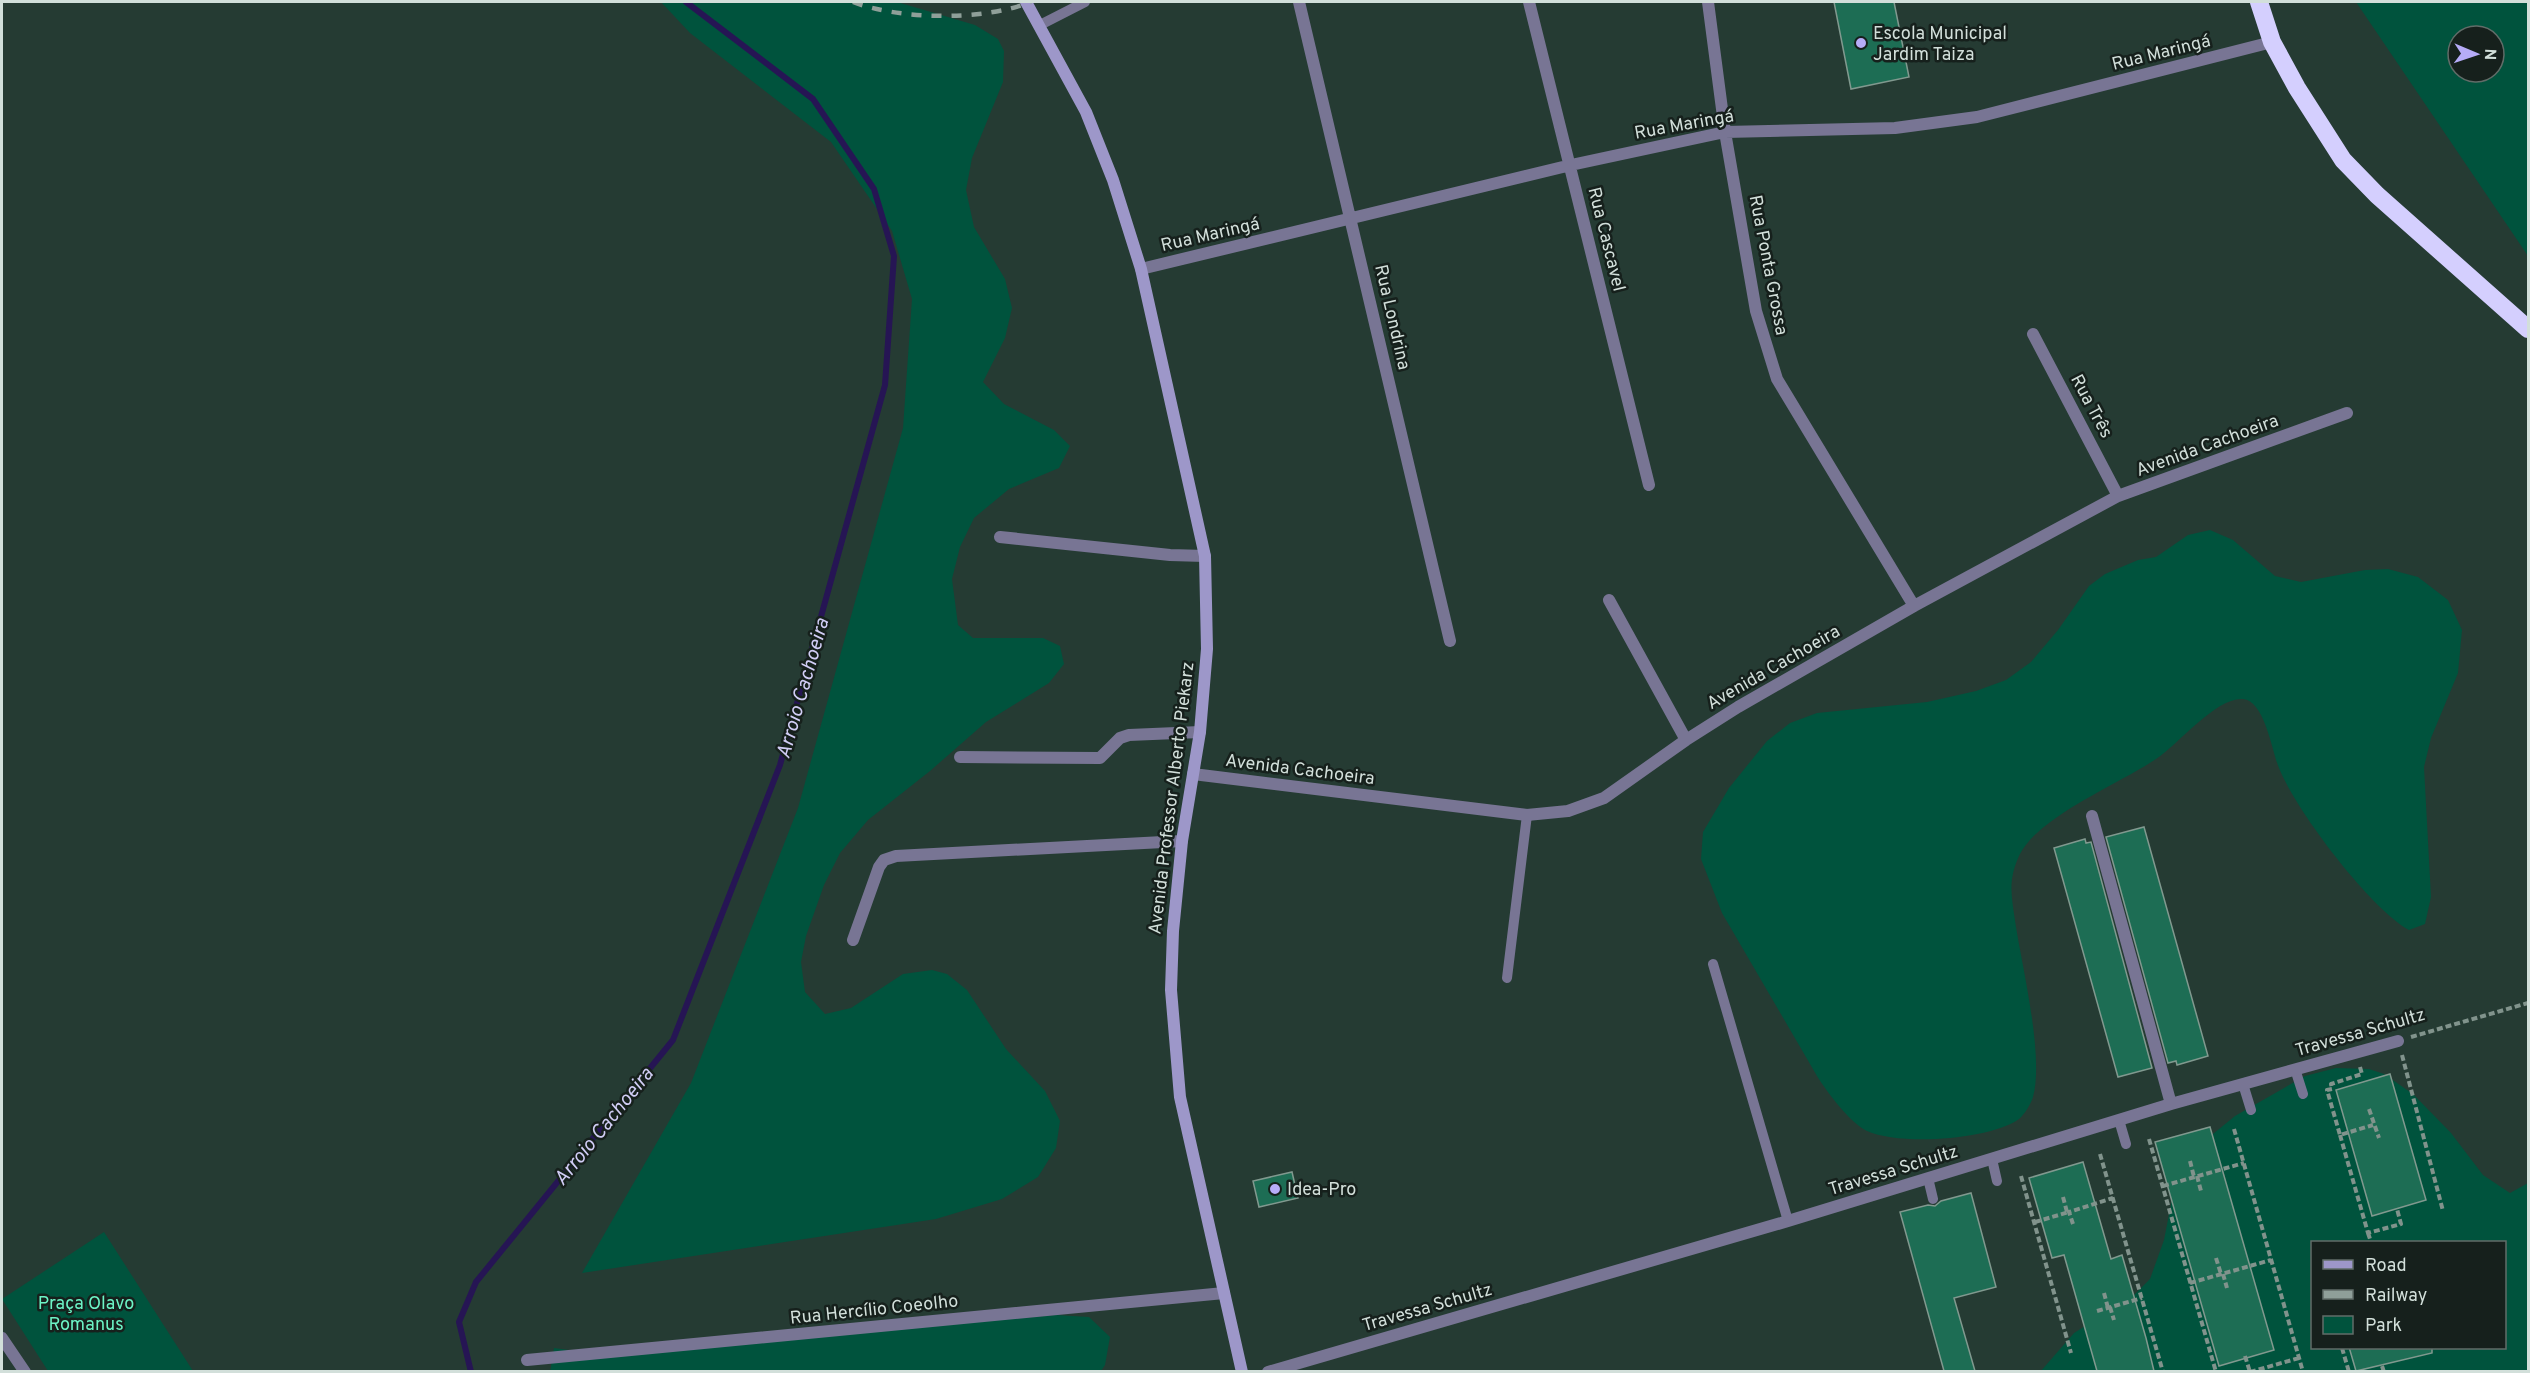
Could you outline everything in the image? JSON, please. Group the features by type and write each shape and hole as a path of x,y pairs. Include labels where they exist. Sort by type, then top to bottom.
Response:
{"highway":[{"path":"2259,2 2272,42 2297,88 2343,160 2377,195 2529,329"}],"main road":[{"name":"Avenida Professor Alberto Piekarz","path":"1026,2 1086,112 1113,180 1141,269 1206,556 1207,649 1200,732 1182,841 1173,931 1171,990 1180,1097 1242,1371"}],"street":[{"name":"Rua Londrina","path":"1299,2 1450,641"},
{"name":"Rua Cascavel","path":"1529,2 1649,485"},
{"name":"Rua Ponta Grossa","path":"1707,2 1725,132 1756,311 1777,379 1914,606"},
{"name":"Rua Maringá","path":"1141,269 1570,165 1725,132 1895,128 1977,117 2272,42"},
{"name":"Rua Três","path":"2033,334 2118,496"},
{"name":"Avenida Cachoeira","path":"1193,774 1527,814 1568,812 1604,798 1686,740 1738,707 1914,606 2118,496 2347,413"},
{"path":"1000,537 1170,555 1206,556"},
{"path":"1609,600 1686,740"},
{"path":"960,757 1100,758 1120,738 1129,735 1200,732"},
{"path":"2092,816 2171,1104"},
{"path":"853,940 879,867 884,860 896,856 1182,841"},
{"name":"Travessa Schultz","path":"1268,1371 1788,1221 2171,1104 2398,1041"},
{"name":"Rua Hercílio Coeolho","path":"526,1360 1224,1293"},
{"path":"2,1338 25,1371"}],"lane":[{"path":"1040,26 1085,2"},
{"path":"1507,978 1527,814"},
{"path":"1713,964 1788,1221"},
{"path":"2295,1069 2302,1094"},
{"path":"2243,1084 2251,1110"},
{"path":"2119,1120 2126,1144"},
{"path":"1992,1159 1997,1181"},
{"path":"1928,1178 1933,1199"}],"path":[{"name":"Travessa Schultz","path":"2398,1041 2529,1003"},
{"path":"2398,1041 2443,1211"},
{"path":"2355,1052 2362,1074 2331,1084 2332,1089 2327,1090 2371,1241"},
{"path":"2369,1109 2379,1138"},
{"path":"2340,1135 2373,1125"},
{"path":"2234,1129 2303,1371"},
{"path":"2149,1139 2216,1371"},
{"path":"2100,1154 2163,1371"},
{"path":"2190,1161 2201,1191"},
{"path":"2163,1186 2244,1163"},
{"path":"2021,1176 2072,1353"},
{"path":"2063,1197 2073,1224"},
{"path":"2035,1222 2113,1198"},
{"path":"2368,1233 2401,1224 2397,1209"},
{"path":"2216,1258 2227,1288"},
{"path":"2190,1283 2271,1260"},
{"path":"2103,1293 2114,1320"},
{"path":"2097,1311 2142,1298"},
{"path":"2343,1349 2349,1371"},
{"path":"2245,1356 2251,1371 2299,1358"}],"green space":[{"path":"661,2 897,2 975,25 998,39 1004,51 1003,82 972,158 966,190 974,227 1005,279 1012,308 1005,338 983,382 1004,404 1054,430 1070,446 1059,468 1009,489 974,518 960,547 952,579 958,625 973,638 1043,638 1060,646 1064,664 1049,683 986,722 930,771 868,820 840,853 824,885 806,936 801,962 805,992 825,1014 851,1008 903,974 932,970 947,974 967,990 1006,1049 1045,1091 1060,1121 1056,1148 1038,1177 1002,1199 936,1219 582,1273 691,1083 798,808 903,428 912,299 892,231 831,142 690,33"},
{"path":"2356,2 2528,2 2528,257 2526,253"},
{"path":"2210,530 2233,540 2275,576 2301,582 2365,570 2388,569 2418,577 2448,600 2462,630 2458,673 2431,738 2424,767 2431,897 2425,924 2409,930 2393,918 2355,880 2317,832 2288,786 2279,768 2267,728 2257,708 2251,702 2243,699 2232,700 2210,713 2156,759 2049,823 2020,853 2013,872 2012,896 2031,1013 2036,1060 2033,1097 2023,1115 2005,1126 1987,1132 1944,1138 1882,1136 1860,1127 1846,1114 1821,1083 1722,913 1701,859 1703,832 1729,788 1767,741 1790,723 1817,713 1927,702 1976,691 2006,680 2031,662 2058,630 2089,586 2105,574 2138,560 2156,557 2188,535"},
{"path":"2336,1068 2369,1069 2384,1074 2413,1094 2451,1133 2483,1175 2510,1193 2528,1183 2528,1371 2040,1372 2074,1333 2131,1298 2150,1279 2164,1240 2174,1189 2202,1143 2235,1116 2305,1076"},
{"name":"Praça Olavo Romanus","path":"104,1232 193,1371 48,1371 2,1299"},
{"path":"1056,1315 1089,1317 1110,1337 1105,1365 1101,1371 550,1372 554,1348 591,1353 653,1350"}],"building":[{"path":"1834,2 1894,2 1909,77 1851,89"},
{"path":"2144,827 2208,1056 2177,1065 2176,1061 2168,1063 2106,837"},
{"path":"2085,839 2086,843 2091,842 2152,1068 2118,1077 2054,848"},
{"path":"2390,1074 2426,1200 2372,1216 2336,1090"},
{"path":"2210,1127 2274,1350 2219,1366 2155,1142"},
{"path":"2083,1162 2111,1259 2122,1255 2154,1371 2097,1371 2064,1255 2052,1258 2029,1178"},
{"name":"Idea-Pro","path":"1292,1172 1298,1198 1259,1207 1253,1181"},
{"path":"1971,1193 1996,1287 1954,1298 1975,1371 1944,1371 1900,1212 1928,1205 1935,1206 1941,1201"},
{"path":"2350,1349 2432,1349 2432,1353 2356,1371"}],"waterway":[{"name":"Arroio Cachoeira","path":"471,1372 459,1322 476,1282 673,1040 780,765 885,385 894,256 874,189 813,99 686,2"}],"railway":[{"path":"853,2 894,12 942,16 990,13 1031,2"}],"place":[{"name":"Escola Municipal Jardim Taiza","path":"1861,43"},
{"name":"Idea-Pro","path":"1275,1189"}]}
